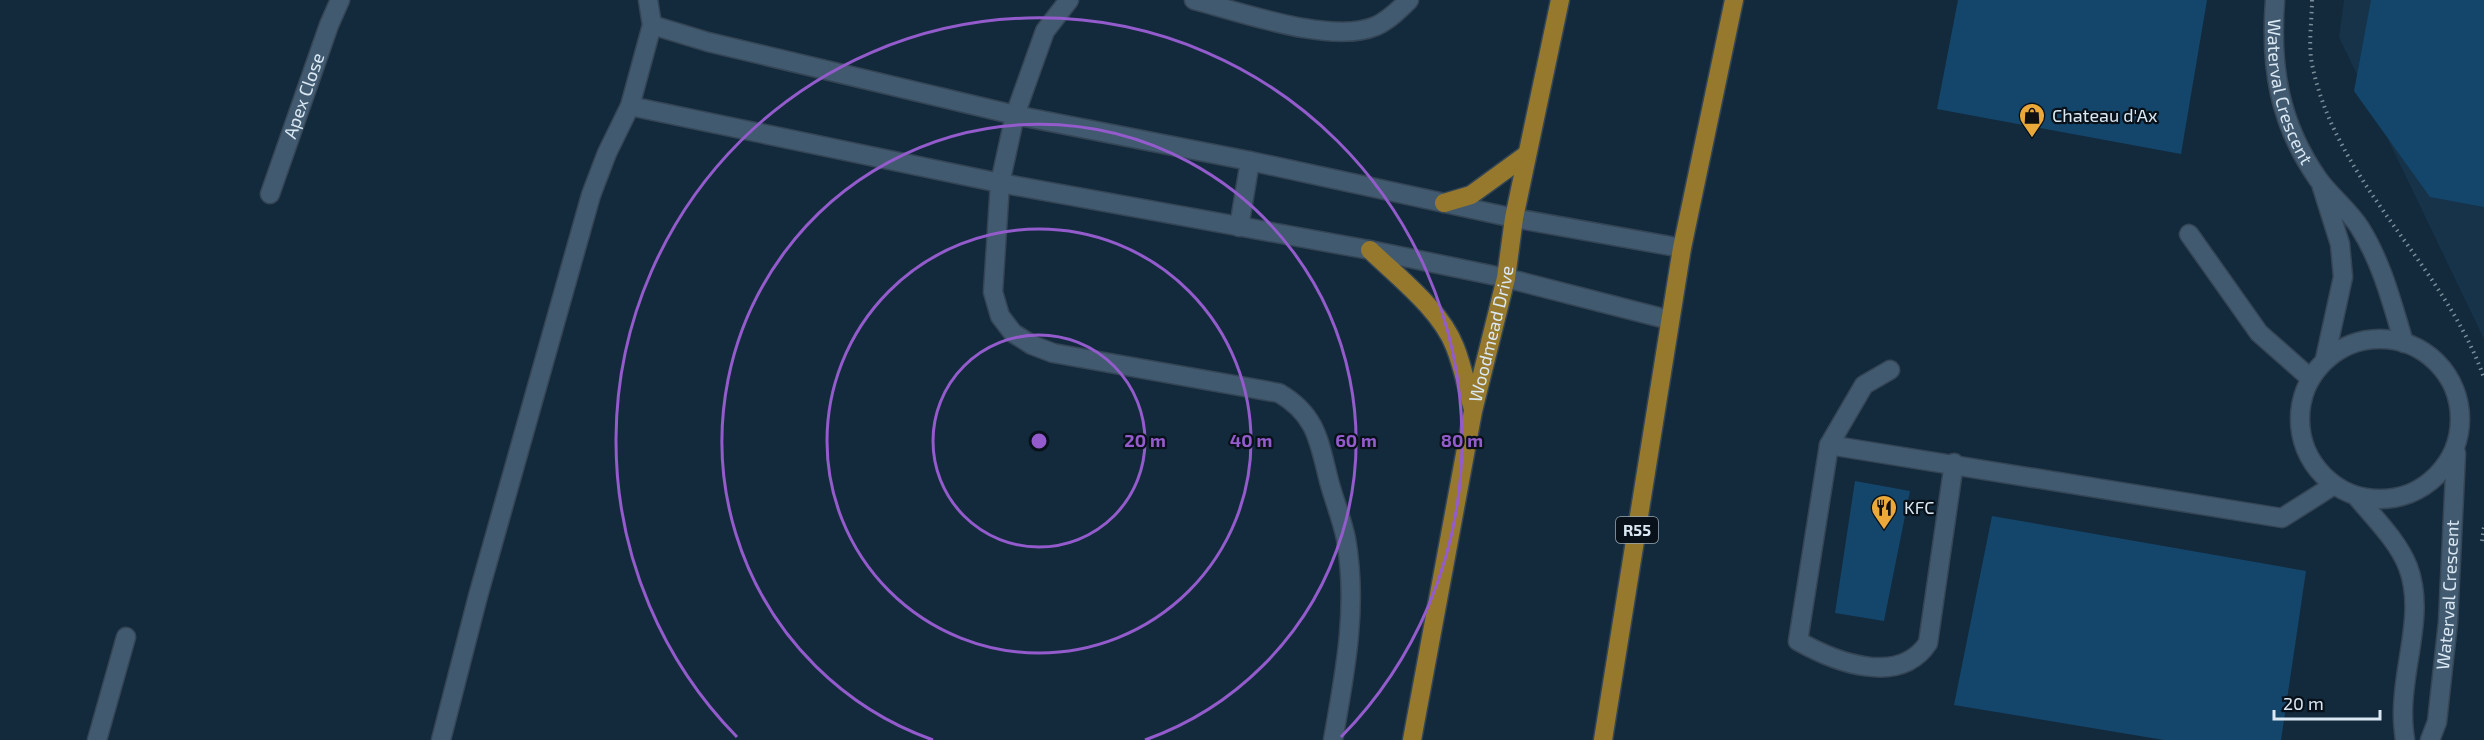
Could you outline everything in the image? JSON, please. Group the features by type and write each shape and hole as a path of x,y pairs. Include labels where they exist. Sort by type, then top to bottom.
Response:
{"main road":[{"name":"Woodmead Drive","path":"1412,740 1473,411 1506,278 1526,155 1560,0"},
{"name":"R55","path":"1603,740 1682,248 1734,0"},
{"path":"1444,203 1471,195 1526,155"},
{"path":"1370,250 1419,297 1442,323 1455,346 1473,411"}],"street":[{"name":"Apex Close","path":"270,194 329,25 340,0"},
{"path":"441,740 478,596 591,195 607,153 630,106 652,25 648,0"},
{"path":"1069,0 1045,32 1015,115 1000,183 993,292 1000,316 1012,333 1032,345 1053,353 1279,393 1304,410 1315,431 1346,538 1351,594 1349,647 1333,740"},
{"path":"1194,0 1303,28 1353,32 1377,25 1398,11 1409,0"},
{"name":"Waterval Crescent","path":"2275,0 2272,34 2275,74 2283,108 2299,147 2319,180"},
{"path":"652,25 708,42 1015,115 1250,161 1514,218 1682,248"},
{"path":"630,106 1000,183 1370,250 1506,278 1670,320"},
{"path":"1239,227 1250,161"},
{"path":"2319,180 2359,225 2374,253 2383,273 2404,343"},
{"path":"2319,180 2340,244 2343,278 2325,360"},
{"path":"2189,234 2259,333 2310,378"},
{"path":"2368,339 2392,339 2415,346 2435,360 2450,379 2459,401 2461,424 2456,448 2444,469 2427,485 2405,496 2381,500 2357,497 2334,485 2316,469 2304,448 2299,425 2301,401 2310,378 2325,360 2345,346 2368,339"},
{"path":"1890,370 1864,385 1829,445 1798,641 1824,656 1851,665 1899,666 1921,653 1928,642 1954,463"},
{"path":"1829,445 1954,463 2282,518 2334,485"},
{"name":"Waterval Crescent","path":"2430,740 2436,722 2448,622 2456,448"},
{"name":"Waterval Crescent","path":"2357,497 2398,547 2408,567 2414,589 2403,716 2405,740"},
{"path":"97,740 126,637"}],"path":[{"path":"2312,0 2312,62 2331,125 2367,184 2440,291 2474,351 2484,378"}],"shaded area":[{"path":"2344,0 2484,0 2484,339 2339,37"}],"building":[{"path":"1958,0 2207,0 2181,154 1937,109"},
{"path":"2371,0 2484,0 2484,207 2430,197 2354,91"},
{"path":"1855,481 1910,491 1884,621 1835,613"},
{"path":"1992,516 2306,571 2281,740 2164,740 1954,705"}],"place":[{"name":"Chateau d'Ax","path":"2032,139"},
{"name":"KFC","path":"1884,531"}]}
